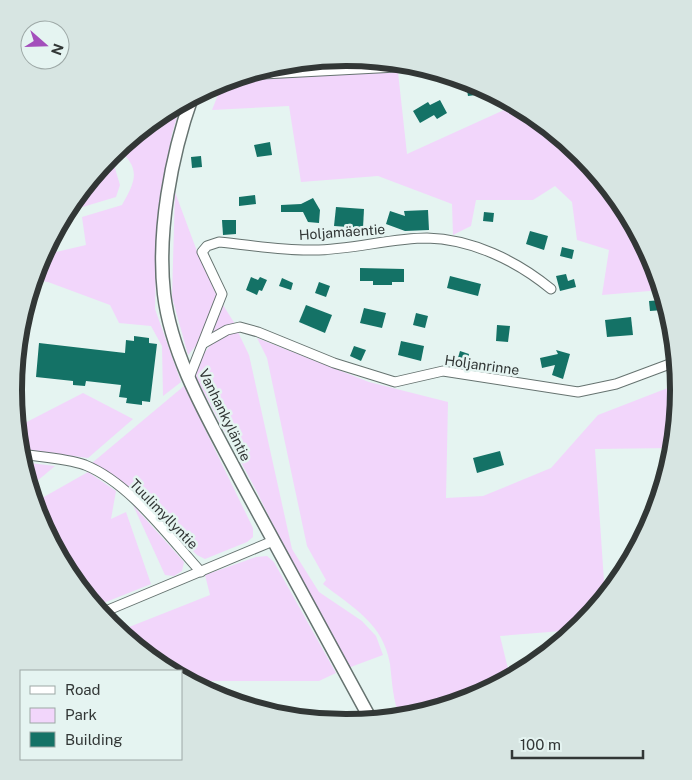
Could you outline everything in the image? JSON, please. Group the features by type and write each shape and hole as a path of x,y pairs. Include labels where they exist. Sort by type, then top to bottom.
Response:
{"street":[{"path":"283,73 378,68"},
{"name":"Vanhankyläntie","path":"189,107 174,168 163,250 164,294 172,329 189,378 273,541 367,713"},
{"name":"Holjamäentie","path":"189,378 222,294 202,252 207,246 219,242 315,250 426,238 459,242 480,248 519,266 551,289"},
{"name":"Holjanrinne","path":"204,343 227,330 240,327 258,332 334,363 395,382 443,372 578,392 616,384 669,365"},
{"name":"Tuulimyllyntie","path":"30,456 83,464 98,472 128,493 201,572"},
{"path":"108,609 273,541"}],"green space":[{"path":"346,66 398,71 407,154 506,109 543,133 575,161 603,193 636,247 653,291 602,295 609,250 577,240 572,202 555,186 533,200 476,200 471,226 453,235 452,204 378,176 301,182 289,106 212,110 219,92 283,73 304,69"},
{"path":"178,114 172,134 157,226 155,309 181,382 163,396 162,346 151,326 119,323 110,305 42,281 53,253 86,245 82,217 122,205 134,176 131,163 124,155 149,133"},
{"path":"114,165 120,185 116,197 78,208"},
{"path":"175,192 198,254 217,296 200,341 188,355 172,297"},
{"path":"223,305 235,324 210,336"},
{"path":"238,332 249,355 292,549 319,592 362,621 376,636 383,655 348,668 315,612 257,492 194,374 210,346 221,338"},
{"path":"257,338 369,382 448,402 446,498 483,496 551,468 598,415 670,387 664,448 595,449 604,585 575,619 561,631 500,636 508,670 470,689 430,702 397,709 394,698 390,664 381,638 374,627 356,609 323,584 326,580 307,546 267,358"},
{"path":"184,386 253,528 253,537 247,542 205,559 197,555 131,489 92,463"},
{"path":"83,393 133,419 88,458 28,450 24,423"},
{"path":"31,463 55,466 36,482"},
{"path":"88,472 116,491 111,519 126,512 151,584 103,603 89,587 66,552 47,514 42,498"},
{"path":"133,505 184,562 182,571 174,576 165,575"},
{"path":"267,556 274,562 336,673 319,681 205,681 166,659 127,628 210,595 205,575 256,557"}],"building":[{"path":"467,90 478,95 468,96"},
{"path":"440,100 447,113 437,119 434,115 420,123 413,111 428,102 430,105"},
{"path":"270,142 272,155 257,157 254,145"},
{"path":"201,156 202,167 192,168 191,157"},
{"path":"255,195 256,204 239,206 239,197"},
{"path":"313,198 320,210 319,223 308,222 303,212 281,212 281,205 301,204"},
{"path":"336,207 364,209 363,228 334,226"},
{"path":"428,210 429,230 405,231 386,224 390,211 405,216 404,211"},
{"path":"484,212 494,213 493,222 483,221"},
{"path":"222,220 236,220 236,234 223,235"},
{"path":"530,231 548,236 544,250 526,244"},
{"path":"562,247 574,250 572,259 560,256"},
{"path":"360,268 404,269 404,282 392,282 392,285 373,285 373,281 360,281"},
{"path":"566,274 568,281 574,279 576,287 560,291 556,276"},
{"path":"450,276 481,284 478,296 447,288"},
{"path":"251,277 258,280 260,277 267,280 262,291 259,290 257,295 246,290"},
{"path":"282,278 293,283 291,290 279,286"},
{"path":"319,282 330,286 326,297 315,293"},
{"path":"656,300 659,310 650,311 649,301"},
{"path":"306,305 332,315 325,333 299,322"},
{"path":"364,308 386,313 382,328 360,323"},
{"path":"416,313 428,316 425,328 413,325"},
{"path":"631,317 633,335 607,337 605,320"},
{"path":"497,325 510,326 508,342 496,341"},
{"path":"134,336 149,338 149,343 157,344 150,402 142,401 142,405 126,403 127,398 119,397 121,385 86,381 85,386 73,385 73,381 36,377 39,343 125,353 126,340 134,341"},
{"path":"401,341 424,346 421,361 398,355"},
{"path":"354,346 366,350 361,361 350,356"},
{"path":"556,350 570,354 563,379 552,375 555,365 542,368 540,358 558,354"},
{"path":"460,351 469,354 467,364 457,361"},
{"path":"500,451 504,465 477,473 473,458"}]}
